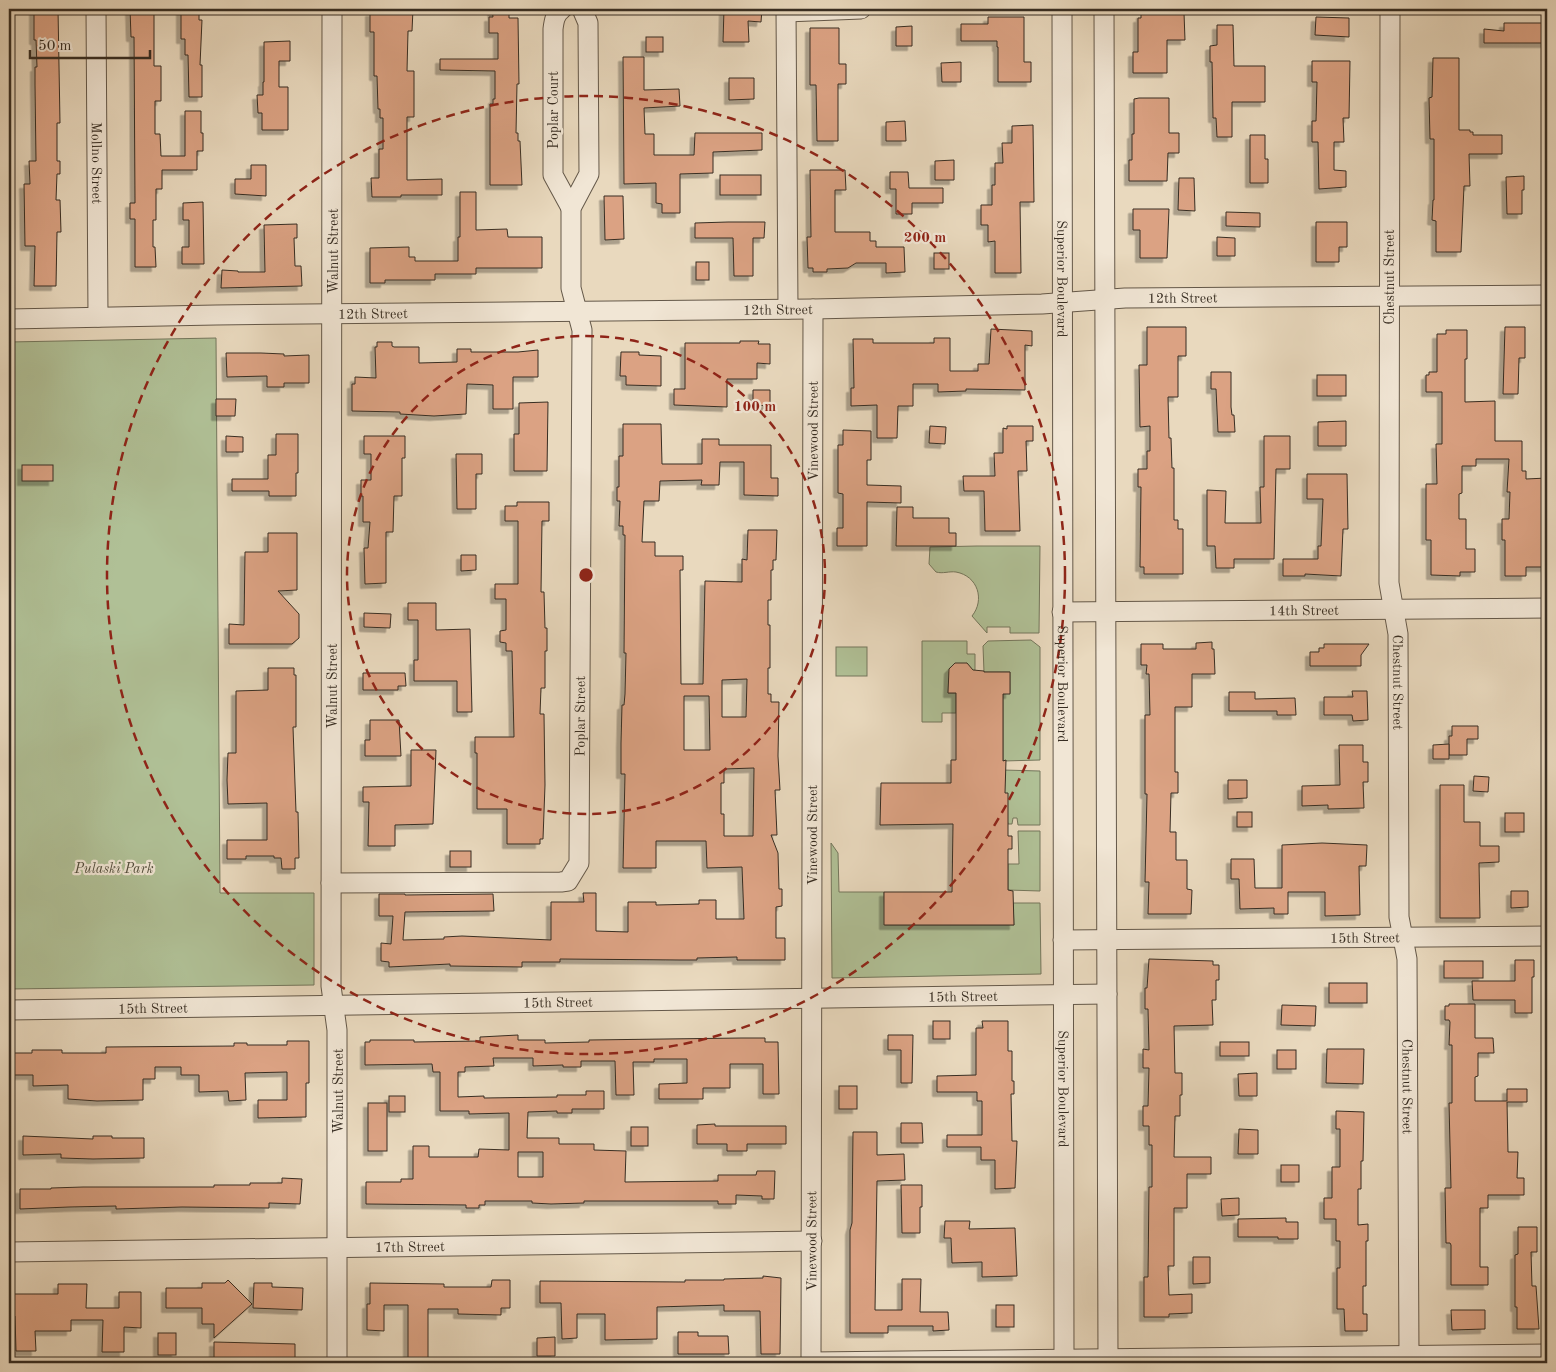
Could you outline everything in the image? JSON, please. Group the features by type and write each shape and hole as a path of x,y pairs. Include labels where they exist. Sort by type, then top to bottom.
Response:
{"street":[{"name":"Mollno Street","path":"96,9 98,317"},
{"name":"Walnut Street","path":"332,9 331,986 337,1030 337,1363"},
{"name":"Poplar Court","path":"562,9 554,20 553,29 552,175 571,208"},
{"name":"Poplar Court","path":"576,311 571,288 571,208 589,174 588,23 582,9"},
{"path":"788,309 786,10 861,9"},
{"name":"Superior Boulevard","path":"1062,9 1064,1358"},
{"path":"1104,9 1108,1358"},
{"name":"Chestnut Street","path":"1390,9 1389,583 1398,634 1400,918 1407,969 1409,1355"},
{"name":"12th Street","path":"9,319 333,313 812,309 1062,304 1125,298 1547,295"},
{"name":"Vinewood Street","path":"811,1362 812,309"},
{"name":"Poplar Street","path":"331,883 561,882 568,881 579,863 582,330 576,311"},
{"name":"14th Street","path":"1062,612 1547,608"},
{"name":"15th Street","path":"1063,940 1547,936"},
{"name":"15th Street","path":"9,1010 1106,994"},
{"name":"17th Street","path":"9,1252 812,1241"},
{"path":"811,1362 1022,1361 1064,1358 1241,1360 1409,1355 1460,1359 1547,1354"}],"green space":[{"name":"Pulaski Park","path":"216,338 220,893 314,893 314,985 9,989 9,342"},
{"path":"1040,546 1039,633 1010,633 1010,627 987,627 987,633 972,616 976,610 978,596 974,583 970,578 956,572 936,572 929,564 930,547"},
{"path":"1031,640 1040,647 1040,760 1003,761 1003,694 1010,693 1010,672 984,672 983,646 988,641"},
{"path":"922,641 967,641 967,654 975,654 975,670 970,672 970,667 967,663 949,672 948,693 956,693 956,713 942,713 942,722 922,722"},
{"path":"836,647 867,647 867,676 836,676"},
{"path":"1002,770 1040,771 1040,825 1018,825 1017,818 1013,818 1012,824 1008,824 1002,794"},
{"path":"1018,831 1040,831 1040,891 1008,890 1008,864 1019,864"},
{"path":"831,843 838,853 839,892 884,892 885,925 1014,925 1013,903 1040,903 1041,974 832,978"}],"building":[{"path":"34,9 58,9 60,123 57,123 57,161 60,161 60,174 57,174 56,200 60,200 61,232 57,232 56,286 34,286 35,246 25,246 24,184 30,184 29,161 36,161 35,67 37,67 36,40 34,40"},
{"path":"130,9 154,9 154,66 161,66 161,101 155,101 155,134 160,134 161,156 185,156 185,111 201,111 203,151 197,151 197,170 162,170 162,189 156,189 156,220 153,220 153,247 155,247 156,267 135,267 135,219 130,219 130,203 135,203 134,37 131,37"},
{"path":"181,9 199,9 199,20 202,20 200,65 202,65 202,97 189,97 188,55 185,55 185,39 181,39"},
{"path":"375,9 413,9 412,31 408,31 407,71 414,71 414,117 407,117 407,180 442,179 442,195 372,197 371,178 379,178 379,149 383,149 383,118 380,118 380,109 378,109 377,76 374,76 374,32 370,32 370,12 375,12"},
{"path":"492,9 509,9 509,18 518,18 519,84 517,84 516,133 518,133 518,141 520,141 522,185 490,185 490,104 493,104 493,99 495,99 495,71 440,70 440,59 498,59 498,33 489,33 489,17 493,17"},
{"path":"724,9 762,9 761,22 748,21 749,42 723,42"},
{"path":"1184,13 1185,40 1167,40 1167,73 1133,73 1133,52 1138,52 1138,18 1141,18 1141,14"},
{"path":"988,17 1024,17 1024,62 1031,62 1031,82 998,82 997,41 961,41 961,24 988,24"},
{"path":"1316,17 1349,18 1349,37 1315,35"},
{"path":"1504,23 1547,23 1547,43 1484,43 1484,29 1504,31"},
{"path":"1217,25 1233,25 1234,66 1265,66 1265,102 1232,102 1232,137 1217,137 1216,118 1213,118 1210,46 1217,45"},
{"path":"912,26 912,46 896,46 896,27"},
{"path":"810,28 839,28 839,64 846,64 846,84 838,84 838,141 817,141 816,85 810,85"},
{"path":"646,37 663,37 663,52 646,52"},
{"path":"290,41 290,61 279,61 279,87 288,87 288,130 262,130 262,113 258,113 257,95 263,95 264,42"},
{"path":"623,57 644,57 644,90 679,89 680,106 644,108 645,134 654,134 654,155 694,155 695,133 762,133 762,150 713,152 713,173 680,174 680,213 662,213 662,204 656,203 656,183 624,184"},
{"path":"1433,58 1459,58 1459,130 1470,130 1470,132 1473,132 1473,135 1502,135 1502,154 1469,154 1470,186 1464,186 1461,252 1436,252 1436,221 1432,220 1434,200 1434,139 1430,139 1429,98 1432,97"},
{"path":"1312,61 1350,61 1349,118 1343,118 1344,142 1334,142 1334,170 1346,171 1346,187 1319,189 1318,142 1312,142 1312,121 1316,121 1317,82 1312,82"},
{"path":"961,62 961,82 942,82 941,63"},
{"path":"729,78 754,78 754,99 729,100"},
{"path":"1169,98 1169,133 1179,133 1179,153 1168,153 1167,181 1129,181 1129,160 1132,160 1132,134 1134,134 1134,99"},
{"path":"905,121 906,141 886,141 886,122"},
{"path":"1033,125 1034,202 1020,202 1021,273 995,273 995,241 988,242 988,225 981,225 981,205 992,205 992,185 995,185 995,163 1003,163 1002,143 1012,143 1012,126"},
{"path":"1250,135 1265,135 1268,183 1250,183"},
{"path":"954,160 954,180 935,180 935,161"},
{"path":"251,165 266,165 266,196 235,194 235,179 251,179"},
{"path":"810,170 845,170 846,190 835,190 835,232 870,232 870,241 876,241 876,247 904,247 905,272 886,273 886,263 856,263 848,268 827,269 827,272 813,272 813,268 808,268 807,237 811,237"},
{"path":"890,172 908,172 909,188 943,188 943,203 912,203 912,214 896,214 896,189 890,189"},
{"path":"720,175 761,175 761,195 720,195"},
{"path":"1524,176 1522,214 1507,214 1506,177"},
{"path":"1179,178 1194,178 1195,211 1178,210"},
{"path":"460,192 476,192 476,230 507,229 508,237 542,237 542,268 476,268 476,274 435,274 435,280 385,280 385,283 370,283 370,248 409,247 409,257 415,257 415,261 458,261"},
{"path":"604,196 623,196 624,239 605,240"},
{"path":"203,202 204,264 182,264 182,247 189,247 189,220 183,220 183,203"},
{"path":"1133,209 1169,209 1167,258 1140,258 1140,230 1133,230"},
{"path":"1226,212 1260,213 1260,227 1226,226"},
{"path":"765,222 764,238 753,238 753,276 734,276 733,238 695,238 695,223"},
{"path":"1316,222 1347,222 1347,247 1339,247 1339,262 1316,262"},
{"path":"297,224 297,238 294,238 295,266 301,266 302,286 221,288 222,270 265,272 264,225"},
{"path":"1217,237 1235,238 1235,256 1217,256"},
{"path":"934,253 949,253 949,269 934,269"},
{"path":"696,262 709,262 709,280 696,280"},
{"path":"1147,327 1186,327 1186,356 1178,356 1178,397 1168,397 1169,438 1171,438 1172,468 1174,468 1174,520 1178,520 1178,529 1183,529 1183,574 1144,574 1144,567 1140,567 1141,487 1138,487 1138,469 1147,469 1147,451 1150,451 1150,426 1140,427 1139,365 1147,365"},
{"path":"1505,327 1525,327 1525,358 1519,358 1518,394 1503,394"},
{"path":"991,329 1032,331 1032,346 1025,345 1025,390 966,389 966,391 938,392 938,384 913,384 913,406 898,406 897,438 877,438 877,405 851,406 851,388 854,388 853,339 873,339 873,343 934,343 934,338 950,338 950,371 978,371 978,364 989,364"},
{"path":"1446,330 1467,330 1465,402 1495,401 1495,441 1522,441 1522,471 1526,471 1526,479 1547,478 1547,567 1526,567 1526,576 1505,576 1505,540 1502,540 1502,519 1509,519 1510,492 1507,492 1509,459 1476,459 1476,466 1462,466 1462,493 1459,494 1459,519 1466,519 1466,549 1475,549 1475,572 1460,572 1460,576 1431,575 1431,540 1426,540 1426,484 1437,484 1436,444 1442,444 1442,392 1426,392 1426,375 1429,375 1429,372 1437,372 1437,334 1446,334"},
{"path":"740,341 759,341 758,344 770,344 770,364 757,363 757,379 727,379 727,407 674,405 674,389 685,389 685,343 740,343"},
{"path":"377,342 392,342 394,347 419,347 419,363 457,362 457,349 471,349 471,352 538,350 538,377 513,377 513,409 493,409 493,385 467,384 466,414 434,416 400,414 400,412 352,411 352,384 355,384 355,377 376,378 375,347 377,347"},
{"path":"621,352 639,352 639,355 661,356 661,386 626,385 626,376 620,376"},
{"path":"226,353 284,354 284,356 309,355 309,383 284,383 284,387 267,387 267,376 227,377"},
{"path":"1211,372 1231,372 1231,407 1232,415 1234,415 1235,432 1218,432 1216,389 1211,389"},
{"path":"1317,375 1346,375 1346,396 1317,396"},
{"path":"753,390 770,390 770,405 753,406"},
{"path":"216,399 236,399 235,416 216,416"},
{"path":"548,402 547,471 514,471 514,434 519,434 519,403"},
{"path":"1346,421 1346,446 1318,446 1318,422"},
{"path":"623,424 661,424 662,464 702,464 702,439 719,439 719,445 771,445 771,478 778,478 778,496 744,495 744,462 720,462 719,485 701,485 702,480 660,481 659,501 644,501 642,542 655,542 655,556 683,556 683,570 680,570 681,684 703,684 705,581 742,582 742,559 747,560 748,530 777,530 776,560 773,560 773,570 771,570 771,600 768,600 770,668 768,668 768,694 771,694 771,702 779,702 778,756 780,790 775,790 777,835 771,835 778,853 779,889 782,889 782,906 776,907 776,938 785,938 785,960 737,960 737,957 697,958 697,960 560,959 560,962 522,962 522,967 450,966 450,964 389,967 389,962 381,961 381,943 391,944 393,916 379,916 379,894 493,894 494,911 405,912 403,940 444,939 444,937 462,936 551,940 551,902 584,902 583,893 596,893 596,931 628,932 628,902 656,902 656,905 699,904 699,900 716,900 716,919 744,919 742,867 707,868 706,841 656,841 656,868 623,868 625,774 621,774 621,743 626,653 624,653 625,535 623,535 623,526 619,526 620,501 617,501 617,487 619,487 619,456 623,456","holes":["747,679 746,717 722,717 722,680","684,696 709,696 710,750 684,750","754,768 753,836 724,836 724,814 721,814 721,783 724,783 724,769"]},
{"path":"930,426 946,427 945,444 929,443"},
{"path":"1007,426 1033,426 1033,441 1026,441 1027,471 1018,471 1020,531 985,531 984,491 964,491 963,476 995,476 994,453 1003,453 1003,428 1007,429"},
{"path":"843,430 871,431 871,460 867,460 867,485 901,486 901,503 867,502 867,546 837,546 837,528 843,528 843,494 838,493 838,445 843,445"},
{"path":"276,434 298,434 296,496 269,496 269,491 232,491 232,479 268,479 268,455 276,455"},
{"path":"226,436 243,437 243,452 226,452"},
{"path":"364,436 405,436 405,458 402,458 402,496 394,496 393,532 386,532 386,583 365,584 364,548 368,548 370,522 363,522 361,480 371,480 371,454 364,454"},
{"path":"1264,436 1290,436 1290,469 1276,469 1274,559 1234,559 1234,568 1216,568 1215,546 1207,546 1207,490 1226,491 1225,523 1261,523 1260,487 1264,487"},
{"path":"456,454 482,454 482,474 476,474 476,509 457,509"},
{"path":"22,465 53,465 53,481 22,481"},
{"path":"1307,474 1347,474 1348,529 1343,529 1341,576 1305,574 1305,576 1283,576 1283,559 1318,559 1318,546 1321,546 1323,499 1307,499"},
{"path":"517,502 549,502 549,521 542,521 541,592 544,592 547,651 545,651 545,688 541,688 540,714 544,714 545,785 543,839 540,839 540,844 507,844 507,809 477,809 477,753 475,753 475,737 514,737 512,651 506,651 506,643 500,642 500,631 506,630 506,599 495,599 495,584 518,584 518,521 505,521 505,506 517,506"},
{"path":"897,507 913,507 913,518 949,518 949,533 956,533 956,546 896,546"},
{"path":"268,533 297,533 297,590 278,591 299,614 299,638 292,644 229,644 229,624 244,625 245,552 268,552"},
{"path":"461,555 476,555 476,570 461,571"},
{"path":"408,603 436,603 436,630 470,629 472,712 457,712 457,681 414,681 414,660 418,660 418,620 408,620"},
{"path":"364,613 391,614 390,628 364,627"},
{"path":"1212,642 1215,674 1192,674 1192,707 1175,707 1175,772 1178,772 1178,793 1171,793 1170,832 1176,832 1176,860 1187,860 1187,889 1192,890 1191,914 1148,914 1149,882 1145,882 1147,794 1145,794 1145,715 1150,715 1149,674 1146,674 1147,665 1141,665 1141,644 1163,644 1163,649 1196,649 1196,643"},
{"path":"1324,644 1369,644 1361,655 1361,666 1310,666 1310,652 1319,652 1319,648 1324,648"},
{"path":"955,663 967,663 973,670 984,672 1010,672 1010,694 1003,694 1003,761 1006,760 1005,793 1008,793 1008,836 1012,836 1012,849 1008,849 1008,890 1013,891 1014,925 884,925 884,892 952,892 953,824 880,825 881,783 951,783 951,760 956,760 956,693 948,693 949,669"},
{"path":"268,668 294,668 294,675 296,675 296,727 293,727 299,858 295,858 295,869 282,869 281,858 274,858 274,856 246,856 246,859 227,859 227,840 267,840 267,803 228,804 227,780 228,753 236,753 236,691 268,690"},
{"path":"363,673 405,673 406,686 398,686 398,690 363,690"},
{"path":"1352,691 1367,691 1368,720 1353,721 1352,715 1324,715 1324,697 1353,697"},
{"path":"1229,692 1255,692 1255,699 1295,698 1296,715 1277,715 1277,711 1229,711"},
{"path":"370,720 399,720 401,756 365,756 365,740 370,740"},
{"path":"1452,726 1478,726 1478,739 1467,739 1467,755 1449,755 1449,736 1452,736"},
{"path":"1449,744 1449,759 1433,759 1433,745"},
{"path":"1339,745 1363,745 1363,762 1368,762 1368,782 1363,782 1364,808 1328,809 1328,805 1302,806 1302,786 1340,785"},
{"path":"411,750 436,750 433,824 395,825 395,846 368,846 369,802 363,802 363,787 411,786"},
{"path":"1474,776 1489,777 1488,792 1473,791"},
{"path":"1228,780 1247,780 1247,798 1228,799"},
{"path":"1440,785 1464,785 1464,822 1480,822 1480,846 1499,846 1499,862 1479,863 1480,918 1440,918"},
{"path":"1237,812 1252,812 1252,827 1237,827"},
{"path":"1505,813 1524,813 1524,832 1505,832"},
{"path":"1322,843 1367,845 1366,866 1359,866 1360,915 1325,916 1325,892 1288,892 1288,914 1274,914 1274,908 1240,909 1239,879 1231,879 1231,859 1254,859 1255,888 1282,888 1282,845"},
{"path":"450,851 471,851 471,867 450,867"},
{"path":"1511,891 1528,891 1528,907 1511,908"},
{"path":"1149,959 1213,961 1213,965 1219,965 1219,980 1216,980 1216,1000 1212,1000 1213,1025 1174,1026 1175,1073 1182,1073 1182,1095 1180,1095 1180,1116 1175,1116 1174,1157 1211,1157 1211,1174 1187,1174 1187,1208 1174,1208 1174,1266 1168,1266 1169,1295 1192,1294 1192,1313 1169,1314 1169,1317 1144,1317 1144,1277 1148,1277 1149,1187 1152,1187 1152,1145 1149,1145 1149,1126 1143,1126 1143,1106 1148,1106 1149,1068 1143,1068 1143,1049 1149,1050 1148,1009 1145,1009 1145,988 1147,988"},
{"path":"1515,960 1534,960 1532,1013 1515,1013 1515,1000 1473,1000 1472,981 1515,981"},
{"path":"1444,961 1483,961 1483,978 1444,978"},
{"path":"1329,983 1367,983 1367,1003 1329,1003"},
{"path":"1449,1004 1475,1004 1475,1038 1493,1038 1494,1053 1478,1053 1475,1101 1507,1101 1507,1089 1527,1089 1527,1102 1507,1102 1508,1152 1518,1152 1517,1178 1524,1178 1524,1195 1488,1195 1488,1208 1480,1208 1480,1267 1488,1267 1488,1285 1451,1285 1451,1245 1446,1243 1445,1188 1451,1188 1449,1103 1452,1103 1452,1045 1449,1045 1450,1022 1445,1020 1445,1006 1449,1006"},
{"path":"1282,1005 1316,1006 1315,1026 1281,1025"},
{"path":"933,1021 950,1021 950,1039 933,1039"},
{"path":"982,1021 1008,1021 1008,1051 1012,1051 1012,1081 1014,1081 1014,1094 1011,1094 1012,1141 1017,1141 1015,1188 995,1189 995,1160 981,1160 981,1147 947,1147 947,1135 982,1135 982,1101 977,1101 977,1092 937,1092 937,1076 976,1075 976,1028 983,1028"},
{"path":"518,1035 518,1040 545,1040 545,1043 589,1042 589,1040 741,1038 765,1038 765,1042 778,1042 779,1094 763,1094 763,1064 730,1064 730,1088 703,1088 703,1099 659,1099 659,1084 687,1083 687,1059 654,1059 654,1062 633,1062 634,1095 616,1095 615,1061 581,1061 581,1067 563,1067 563,1065 533,1066 533,1058 493,1058 494,1066 465,1067 465,1072 458,1072 458,1097 557,1097 557,1095 586,1095 586,1091 604,1091 604,1109 572,1109 572,1113 557,1113 557,1111 528,1112 527,1138 559,1138 559,1144 594,1144 594,1150 626,1151 625,1182 718,1181 718,1175 756,1175 757,1171 775,1171 774,1199 762,1199 762,1196 736,1195 736,1204 718,1204 718,1201 584,1201 584,1203 551,1204 532,1203 532,1201 485,1201 485,1205 479,1205 479,1208 466,1208 466,1205 366,1204 366,1182 401,1182 401,1179 413,1179 413,1146 429,1146 429,1157 478,1157 479,1149 509,1150 509,1113 469,1114 469,1111 440,1111 440,1072 433,1072 432,1064 365,1065 365,1042 370,1042 370,1040 414,1040 414,1042 480,1041 480,1037","holes":["518,1152 543,1152 543,1177 518,1177"]},
{"path":"888,1035 913,1035 912,1083 901,1083 901,1050 888,1050"},
{"path":"287,1041 309,1041 309,1083 306,1083 306,1117 258,1118 258,1100 287,1100 287,1072 245,1073 246,1100 229,1101 228,1091 199,1092 199,1075 181,1075 181,1067 155,1067 155,1079 143,1079 143,1100 97,1101 68,1099 68,1085 33,1086 33,1075 9,1075 9,1053 32,1053 32,1050 62,1050 62,1053 106,1053 106,1047 234,1046 234,1043 247,1043 247,1045 287,1045"},
{"path":"1220,1042 1249,1042 1249,1056 1220,1056"},
{"path":"1327,1049 1364,1049 1363,1084 1326,1083"},
{"path":"1277,1050 1296,1050 1296,1069 1277,1069"},
{"path":"1257,1073 1257,1096 1239,1096 1238,1074"},
{"path":"839,1086 857,1086 857,1109 839,1109"},
{"path":"389,1096 405,1096 405,1112 389,1112"},
{"path":"368,1103 387,1103 387,1151 368,1151"},
{"path":"1336,1111 1364,1112 1361,1189 1358,1189 1358,1225 1368,1224 1366,1286 1363,1286 1363,1314 1367,1314 1367,1331 1345,1331 1344,1309 1337,1309 1337,1268 1340,1268 1340,1241 1336,1241 1336,1219 1324,1219 1324,1198 1332,1198 1332,1167 1340,1167 1340,1129 1336,1129"},
{"path":"901,1123 922,1123 923,1143 901,1143"},
{"path":"715,1124 715,1126 786,1126 786,1144 747,1144 747,1151 727,1151 727,1144 697,1144 697,1125"},
{"path":"631,1127 648,1127 648,1146 631,1146"},
{"path":"1239,1129 1258,1130 1258,1154 1238,1154"},
{"path":"853,1132 877,1132 877,1155 904,1154 905,1180 877,1181 875,1310 902,1310 902,1279 921,1279 920,1312 948,1312 949,1330 933,1331 933,1326 888,1326 888,1333 850,1333 850,1230 852,1223"},
{"path":"23,1136 93,1139 93,1136 144,1138 144,1158 93,1159 61,1158 61,1154 23,1155"},
{"path":"1281,1165 1299,1165 1299,1182 1281,1182"},
{"path":"282,1178 302,1179 300,1204 269,1203 269,1208 182,1207 116,1209 116,1206 20,1209 20,1189 214,1187 214,1185 282,1183"},
{"path":"901,1185 922,1185 920,1233 902,1233"},
{"path":"1239,1198 1239,1215 1222,1216 1221,1199"},
{"path":"1286,1218 1286,1222 1298,1222 1298,1239 1238,1237 1238,1219"},
{"path":"945,1221 970,1221 969,1229 1015,1228 1017,1276 982,1277 982,1262 952,1263 951,1238 944,1238"},
{"path":"1518,1227 1537,1227 1537,1252 1531,1252 1532,1286 1536,1286 1539,1329 1517,1329 1515,1255 1518,1254"},
{"path":"1193,1257 1210,1257 1210,1283 1193,1284"},
{"path":"763,1276 781,1278 780,1354 761,1354 760,1311 724,1311 724,1305 657,1307 657,1339 605,1340 605,1314 577,1314 577,1338 562,1339 561,1303 540,1303 540,1281 685,1282 685,1280 763,1278"},
{"path":"228,1280 252,1304 214,1338 214,1324 202,1324 202,1308 166,1308 166,1288 202,1288 202,1283 225,1283"},
{"path":"492,1280 510,1280 510,1308 501,1308 501,1315 458,1314 458,1309 428,1309 428,1358 408,1358 408,1305 384,1305 384,1331 367,1330 367,1304 370,1304 370,1283 444,1284 444,1287 491,1287"},
{"path":"254,1283 272,1283 272,1287 303,1288 302,1310 253,1308"},
{"path":"58,1284 87,1284 86,1308 119,1308 119,1292 141,1292 141,1328 124,1327 124,1352 102,1352 103,1320 71,1320 71,1331 35,1331 36,1351 16,1351 15,1316 9,1316 9,1294 58,1294"},
{"path":"996,1305 1014,1305 1014,1327 996,1327"},
{"path":"1451,1310 1485,1310 1485,1329 1452,1330"},
{"path":"678,1332 698,1332 698,1336 728,1336 729,1354 678,1354"},
{"path":"158,1333 176,1333 176,1355 158,1355"},
{"path":"555,1337 555,1356 537,1356 537,1338"},
{"path":"214,1342 295,1344 295,1360 242,1359 242,1362 214,1362"}]}
